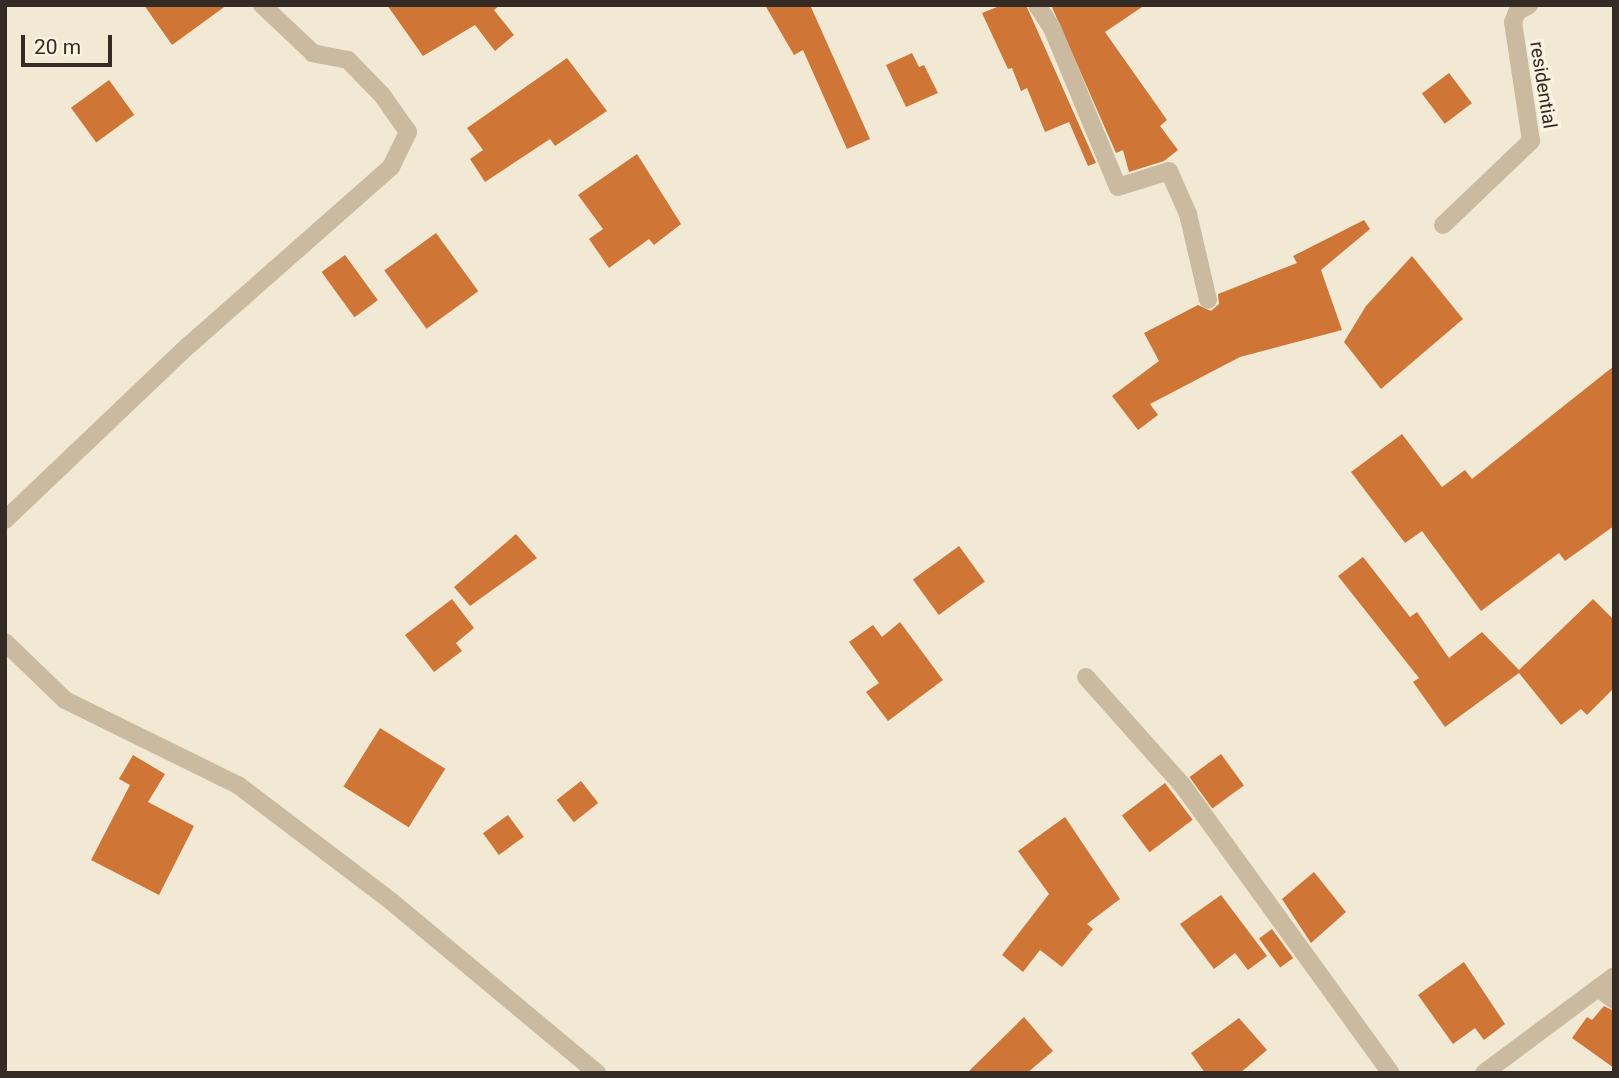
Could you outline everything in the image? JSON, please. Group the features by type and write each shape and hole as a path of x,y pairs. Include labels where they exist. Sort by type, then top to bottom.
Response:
{"street":[{"path":"5,520 188,346 391,167 408,132 382,95 348,60 313,53 262,5"},
{"path":"1037,5 1052,28 1118,187 1169,171 1188,214 1208,300"},
{"name":"residential","path":"1443,225 1531,141 1513,22 1517,12 1529,5"},
{"path":"5,642 65,700 238,785 392,902 597,1073"},
{"path":"1086,677 1183,786 1391,1073"},
{"path":"1484,1073 1614,976"},
{"path":"1598,988 1614,1000"}],"building":[{"path":"144,5 227,5 172,45"},
{"path":"387,5 500,5 494,10 514,35 495,51 475,25 423,56"},
{"path":"765,5 810,5 870,139 847,149 803,50 794,55"},
{"path":"1002,5 1026,5 1096,163 1088,166 1069,122 1045,132 1027,88 1021,91 1012,68 1008,69 982,13"},
{"path":"1051,5 1145,5 1105,32 1167,120 1160,126 1178,150 1164,161 1129,172 1123,150 1116,153"},
{"path":"912,53 919,67 924,65 938,93 906,107 886,65"},
{"path":"567,58 607,111 555,146 550,139 485,182 470,159 483,150 467,128"},
{"path":"1449,73 1472,103 1445,124 1422,93"},
{"path":"109,80 134,115 96,142 71,108"},
{"path":"637,154 681,224 654,245 649,239 609,268 589,239 603,229 578,195"},
{"path":"1364,220 1370,229 1321,270 1342,330 1240,357 1150,404 1158,415 1138,430 1112,396 1159,361 1144,333 1198,305 1211,311 1219,304 1218,294 1297,263 1293,256"},
{"path":"436,233 478,291 427,329 384,271"},
{"path":"345,255 378,300 354,317 322,272"},
{"path":"1412,256 1463,319 1381,389 1344,342 1366,306"},
{"path":"1614,366 1614,526 1565,561 1559,553 1481,611 1422,531 1405,543 1351,472 1402,434 1442,487 1465,470 1472,479"},
{"path":"516,534 537,558 470,606 454,587"},
{"path":"959,546 985,582 939,615 913,580"},
{"path":"1363,557 1410,617 1417,612 1449,658 1482,632 1519,670 1593,599 1614,620 1614,688 1587,715 1581,709 1561,725 1519,673 1445,727 1413,682 1419,678 1338,576"},
{"path":"452,599 474,628 456,643 462,651 434,672 405,635"},
{"path":"900,622 943,680 888,721 866,692 879,683 849,642 873,625 882,637"},
{"path":"380,728 445,769 409,827 343,787"},
{"path":"1221,754 1244,786 1212,808 1189,777"},
{"path":"133,755 165,774 148,802 194,826 159,895 91,860 130,785 119,779"},
{"path":"581,781 598,803 574,822 557,800"},
{"path":"1165,783 1193,820 1150,852 1122,815"},
{"path":"508,815 524,837 499,855 483,833"},
{"path":"1065,817 1120,899 1087,924 1093,929 1062,967 1040,950 1023,972 1002,955 1049,894 1018,851"},
{"path":"1314,872 1346,912 1311,943 1282,899"},
{"path":"1221,895 1267,956 1248,970 1235,953 1214,969 1180,924"},
{"path":"1272,929 1293,958 1280,968 1259,938"},
{"path":"1464,962 1505,1024 1484,1040 1475,1028 1453,1044 1418,995"},
{"path":"1604,1006 1614,1011 1614,1068 1572,1038 1587,1017 1592,1020"},
{"path":"1024,1017 1053,1051 1027,1073 967,1073"},
{"path":"1239,1018 1267,1050 1240,1073 1205,1073 1191,1053"}]}
